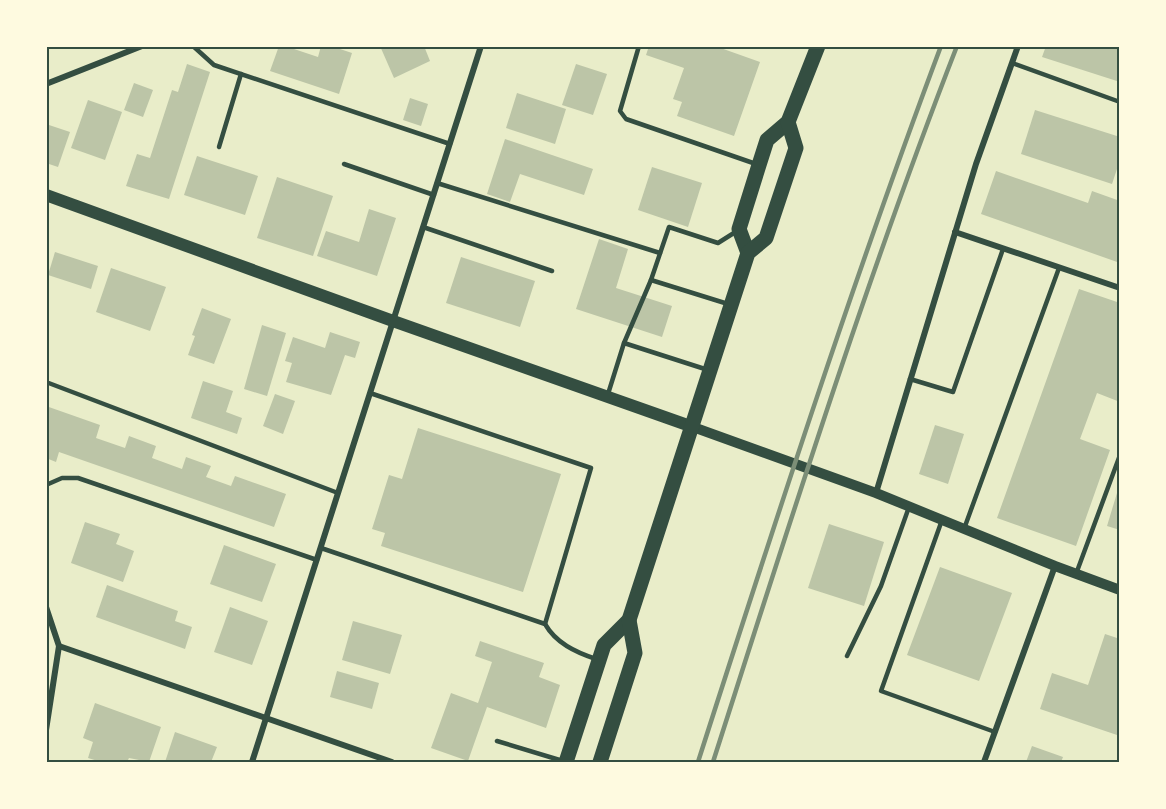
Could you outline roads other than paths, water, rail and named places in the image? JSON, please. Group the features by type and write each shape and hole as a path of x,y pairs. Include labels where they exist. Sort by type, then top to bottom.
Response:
{"main road":[{"path":"748,253 739,229 767,140 788,122 818,46"},
{"path":"566,762 604,645 629,620 748,253 766,238 796,148 788,122"},
{"path":"46,195 693,427"},
{"path":"600,762 636,653 629,620"}],"street":[{"path":"46,84 142,46"},
{"path":"252,762 481,46"},
{"path":"876,493 976,164 1018,46"},
{"path":"956,232 1119,288"},
{"path":"693,427 876,493 1119,590"},
{"path":"984,762 1055,566"},
{"path":"46,607 59,646 46,730"},
{"path":"59,646 392,762"}],"lane":[{"path":"193,46 214,65 450,144"},
{"path":"639,46 620,111 626,119 759,165"},
{"path":"1012,63 1119,102"},
{"path":"219,147 241,74"},
{"path":"344,164 434,195"},
{"path":"437,183 660,253"},
{"path":"423,227 552,271"},
{"path":"607,397 624,343 651,280 669,227 717,243 739,229"},
{"path":"910,379 953,392 1003,249"},
{"path":"964,530 1059,267"},
{"path":"651,280 732,305"},
{"path":"624,343 711,370"},
{"path":"46,382 338,493"},
{"path":"370,393 591,468 544,624"},
{"path":"1076,574 1119,455"},
{"path":"46,485 62,478 78,478 317,560"},
{"path":"847,656 881,586 909,507"},
{"path":"942,520 881,691 995,732"},
{"path":"321,548 544,624 551,634 563,644 599,659"},
{"path":"497,741 566,762"}],"railway":[{"path":"698,762 845,313 941,46"},
{"path":"713,762 860,313 957,46"}]}
